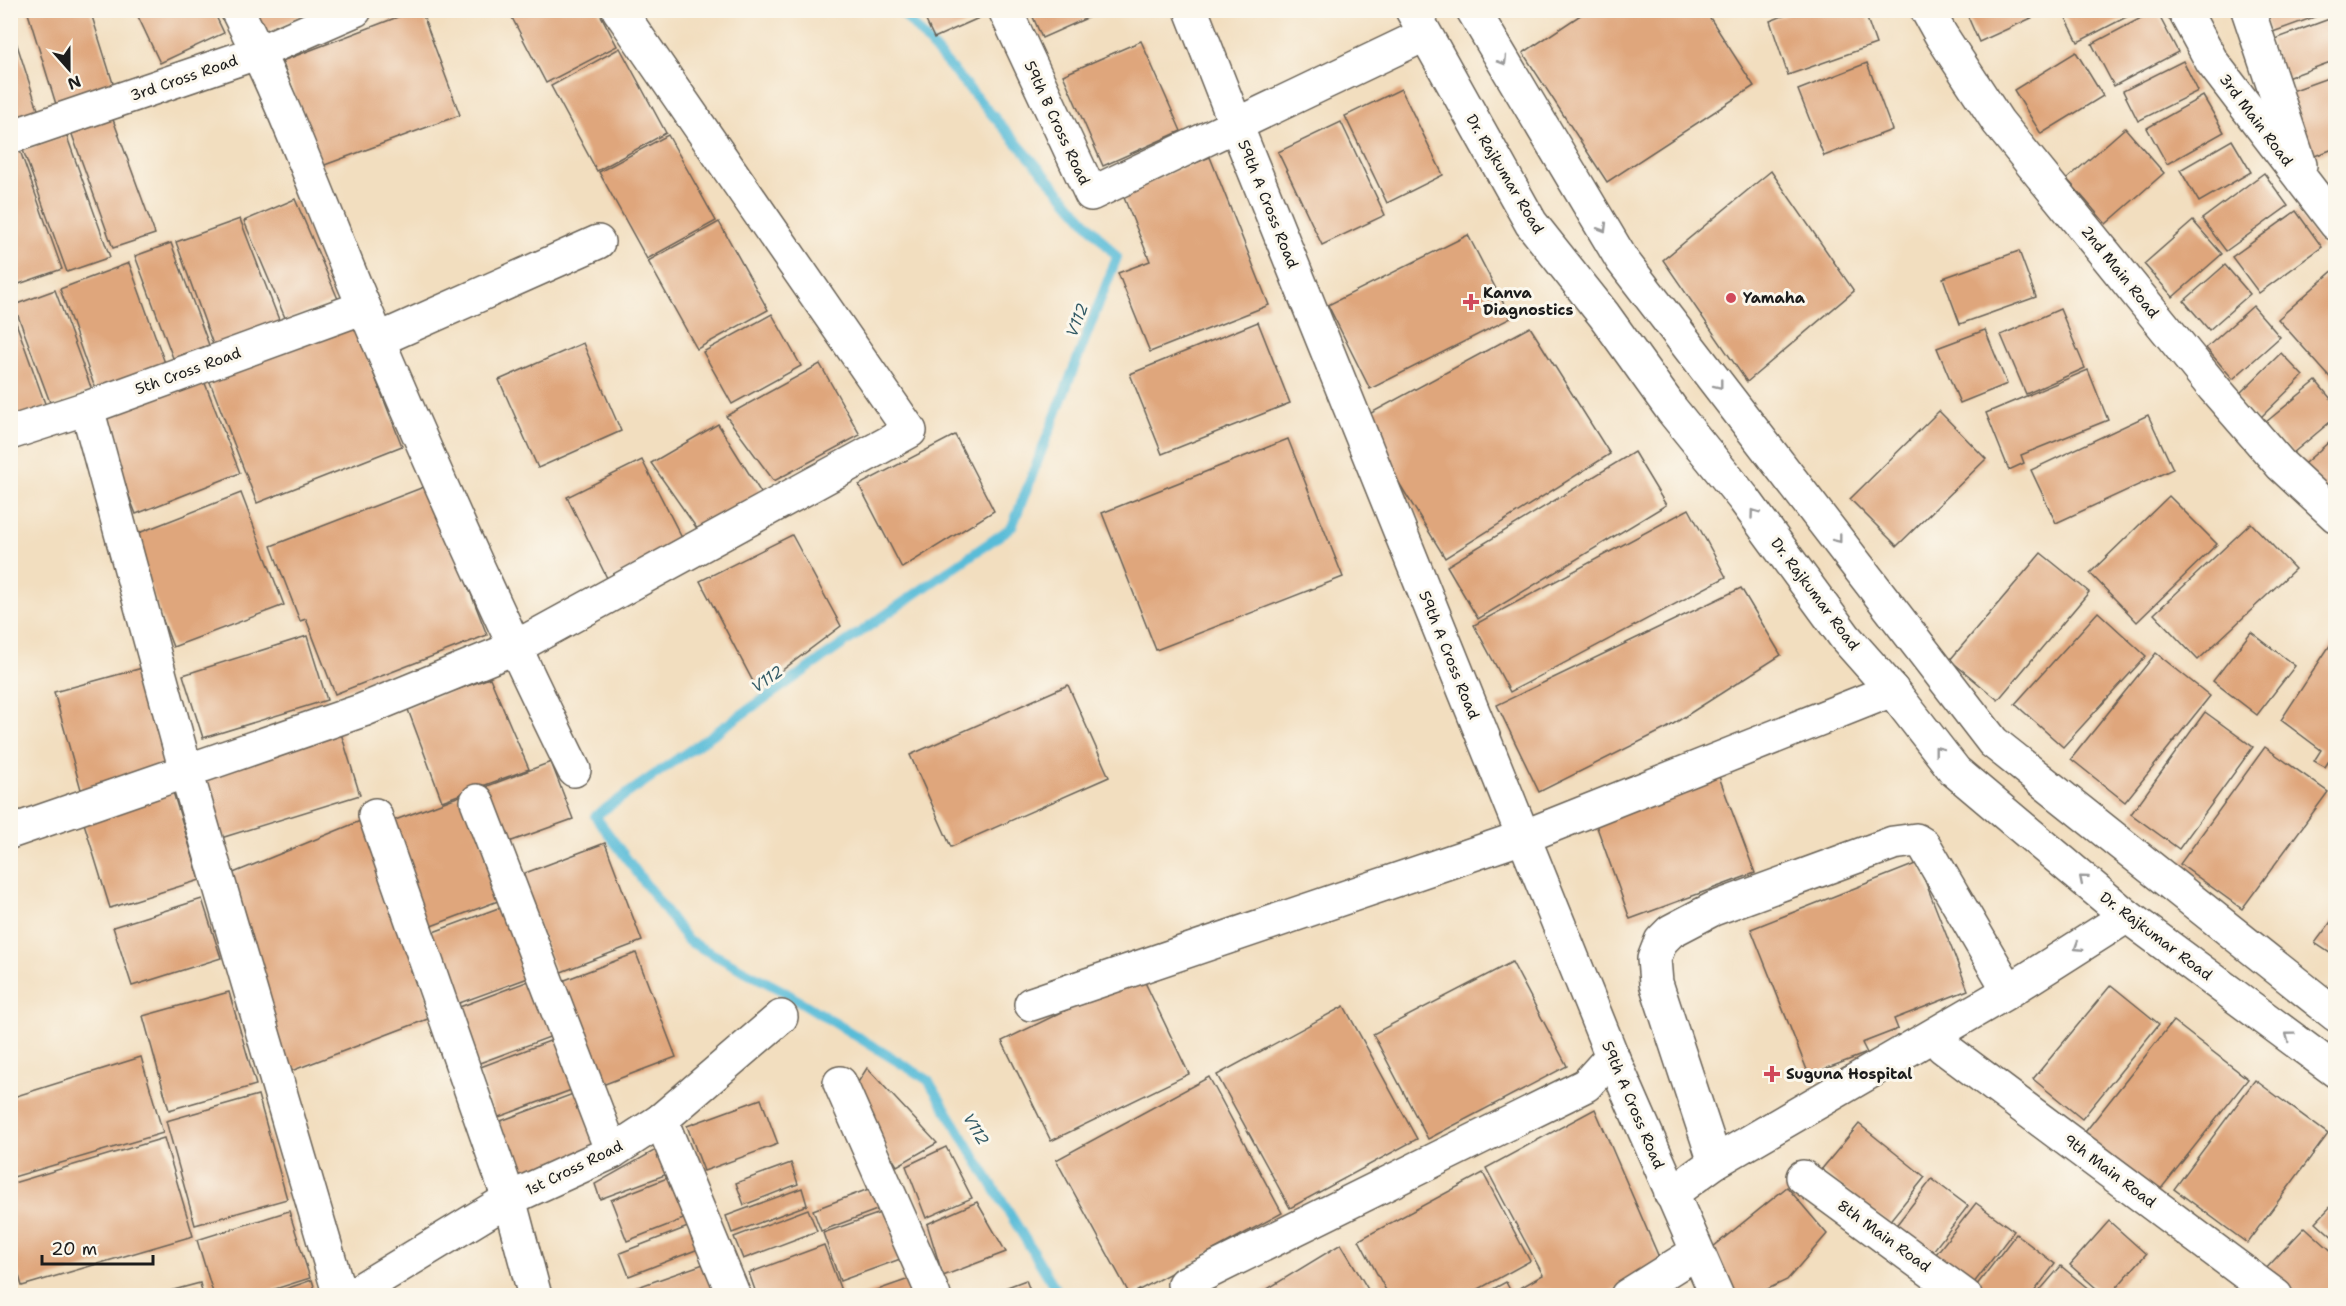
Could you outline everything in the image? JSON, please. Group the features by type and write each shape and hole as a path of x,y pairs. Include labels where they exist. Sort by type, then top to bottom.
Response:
{"street":[{"path":"237,10 259,52 378,340 514,648 574,770"},
{"name":"3rd Cross Road","path":"10,137 259,52 355,10"},
{"path":"10,832 363,710 514,648 910,430 619,10"},
{"name":"59th B Cross Road","path":"1005,10 1091,194 1236,125 1418,23"},
{"name":"59th A Cross Road","path":"1191,10 1612,1056 1717,1296"},
{"path":"1473,10 1622,260 1993,742 2336,1015"},
{"name":"2nd Main Road","path":"1928,10 1941,35 1998,122 2214,388 2281,465 2336,516"},
{"name":"3rd Main Road","path":"2184,10 2212,62 2336,224"},
{"path":"2248,10 2308,189"},
{"name":"Dr. Rajkumar Road","path":"1418,23 1532,223 1604,315 1672,410 1744,499 1845,637 1893,690 1955,771 2127,916 2336,1071"},
{"path":"378,340 598,242"},
{"name":"5th Cross Road","path":"10,433 87,408 364,307"},
{"path":"87,408 186,771 340,1296"},
{"path":"1031,1004 1523,837 1893,690"},
{"path":"477,801 612,1152"},
{"path":"375,814 509,1198 535,1296"},
{"path":"1715,1162 1656,983 1654,959 1661,941 1671,931 1724,904 1893,843 1916,840 1924,845 2009,991"},
{"path":"1671,1194 1715,1162 2009,991 2127,916"},
{"name":"1st Cross Road","path":"350,1296 509,1198 612,1152 661,1120 781,1017"},
{"name":"9th Main Road","path":"1943,1047 2276,1296"},
{"path":"1184,1284 1586,1085 1612,1056"},
{"path":"840,1083 934,1296"},
{"path":"661,1120 734,1296"},
{"name":"8th Main Road","path":"1803,1177 1965,1296"},
{"path":"1627,1296 1697,1252"}],"building":[{"path":"27,10 90,10 117,96 59,114"},
{"path":"135,10 213,10 224,33 160,63"},
{"path":"250,10 312,10 260,34"},
{"path":"421,10 460,115 322,166 282,61"},
{"path":"508,10 598,10 617,46 546,83"},
{"path":"921,10 978,10 981,17 934,38"},
{"path":"1030,10 1105,10 1042,38"},
{"path":"1588,10 1705,10 1754,86 1607,182 1523,53"},
{"path":"1799,10 1864,10 1876,44 1788,75 1770,21"},
{"path":"1965,10 2049,10 1979,42"},
{"path":"2062,10 2140,10 2078,42"},
{"path":"2156,10 2178,52 2114,86 2092,44"},
{"path":"2262,10 2331,10 2331,11 2270,33"},
{"path":"2332,18 2336,28 2336,60 2284,79 2270,41"},
{"path":"10,23 41,119 10,128"},
{"path":"1141,41 1181,131 1103,166 1063,75"},
{"path":"620,48 666,133 597,171 551,86"},
{"path":"2076,52 2103,96 2041,134 2014,90"},
{"path":"2183,61 2198,91 2138,121 2123,91"},
{"path":"1867,63 1892,130 1824,156 1798,90"},
{"path":"2336,75 2336,148 2312,157 2289,92"},
{"path":"1401,89 1443,175 1387,203 1345,116"},
{"path":"2203,96 2224,132 2167,164 2147,128"},
{"path":"111,114 155,234 113,248 70,129"},
{"path":"1341,122 1385,215 1322,245 1278,152"},
{"path":"2125,128 2164,173 2106,224 2067,179"},
{"path":"66,134 110,257 67,272 23,150"},
{"path":"668,135 716,221 647,259 599,172"},
{"path":"2232,140 2251,172 2199,202 2180,170"},
{"path":"18,145 62,269 16,285 10,268 10,148"},
{"path":"1210,157 1269,305 1150,352 1118,273 1150,261 1122,193"},
{"path":"1771,171 1854,291 1747,382 1663,260"},
{"path":"2264,173 2288,206 2226,251 2202,219"},
{"path":"295,199 338,299 286,320 244,221"},
{"path":"2296,211 2322,247 2259,293 2232,257"},
{"path":"240,219 281,325 215,350 176,242"},
{"path":"2193,221 2222,254 2173,297 2144,264"},
{"path":"719,222 768,310 697,349 648,261"},
{"path":"1468,235 1511,318 1370,389 1328,305"},
{"path":"171,243 209,345 173,358 135,256"},
{"path":"2019,251 2036,297 1960,324 1943,278"},
{"path":"129,263 166,366 96,391 60,289"},
{"path":"2225,265 2250,294 2209,330 2184,301"},
{"path":"2336,268 2336,384 2278,319"},
{"path":"55,290 92,390 51,405 14,305"},
{"path":"10,306 47,409 10,422"},
{"path":"2253,306 2280,337 2233,379 2206,348"},
{"path":"2060,309 2085,368 2026,394 2001,335"},
{"path":"772,314 801,366 732,404 703,352"},
{"path":"353,321 402,446 257,503 208,377"},
{"path":"1258,322 1290,403 1162,454 1130,374"},
{"path":"1530,327 1610,454 1445,558 1360,419"},
{"path":"1985,330 2007,384 1960,403 1937,348"},
{"path":"583,343 621,431 538,468 499,380"},
{"path":"2281,353 2303,376 2259,419 2237,396"},
{"path":"820,364 860,435 774,481 726,416"},
{"path":"2088,370 2108,420 2021,455 2024,463 2009,470 1986,413"},
{"path":"201,373 240,473 136,514 97,413"},
{"path":"2316,381 2336,405 2336,417 2293,453 2266,422"},
{"path":"1939,411 1986,459 1897,546 1850,499"},
{"path":"2148,415 2173,469 2056,523 2031,470"},
{"path":"718,424 763,496 698,530 651,463"},
{"path":"955,435 994,511 902,568 859,485"},
{"path":"2336,436 2336,484 2321,496 2298,469"},
{"path":"1288,439 1343,577 1156,650 1102,513"},
{"path":"1634,452 1666,505 1478,619 1447,566"},
{"path":"642,460 684,542 608,580 567,497"},
{"path":"429,485 487,635 335,694 306,619 300,621 271,546"},
{"path":"241,493 284,605 173,647 131,536"},
{"path":"2169,496 2217,544 2137,622 2090,573"},
{"path":"1689,509 1726,577 1510,692 1474,625"},
{"path":"2251,523 2295,569 2198,660 2154,614"},
{"path":"792,535 841,626 757,689 700,581"},
{"path":"2041,553 2089,592 1998,700 1950,660"},
{"path":"1741,588 1781,655 1667,728 1539,792 1497,705"},
{"path":"2098,612 2146,656 2063,747 2015,704"},
{"path":"2251,632 2295,666 2257,715 2213,681"},
{"path":"307,636 327,700 203,738 183,675"},
{"path":"2336,636 2336,750 2325,767 2314,761 2321,750 2281,720"},
{"path":"2156,653 2210,696 2125,802 2071,759"},
{"path":"146,667 173,768 82,793 54,692"},
{"path":"490,678 529,769 442,801 407,707"},
{"path":"1068,685 1109,777 951,847 910,755"},
{"path":"2205,712 2253,747 2179,849 2131,814"},
{"path":"340,730 360,795 221,838 201,773"},
{"path":"2265,747 2328,792 2242,909 2180,864"},
{"path":"551,762 573,819 498,846 477,790"},
{"path":"1718,774 1755,873 1630,919 1594,819"},
{"path":"173,792 200,880 110,908 83,820"},
{"path":"468,793 506,898 418,931 379,826"},
{"path":"370,817 433,1017 286,1073 226,876"},
{"path":"605,843 642,941 556,974 520,875"},
{"path":"1918,863 1968,990 1894,1019 1898,1029 1862,1043 1867,1053 1809,1075 1751,929"},
{"path":"202,899 221,958 132,986 113,927"},
{"path":"512,903 539,974 454,1005 428,934"},
{"path":"2336,915 2336,957 2315,943"},
{"path":"636,953 676,1057 597,1087 557,983"},
{"path":"1512,962 1567,1066 1428,1139 1373,1034"},
{"path":"1141,974 1189,1074 1051,1141 1002,1041"},
{"path":"542,976 563,1032 477,1064 457,1008"},
{"path":"2111,985 2159,1024 2082,1119 2033,1079"},
{"path":"229,992 256,1085 169,1110 143,1016"},
{"path":"1344,1006 1417,1139 1290,1208 1217,1075"},
{"path":"2173,1021 2248,1079 2156,1195 2082,1136"},
{"path":"563,1036 582,1086 496,1118 478,1068"},
{"path":"141,1057 163,1133 10,1178 10,1098"},
{"path":"867,1068 937,1143 897,1166 852,1092"},
{"path":"1209,1077 1282,1213 1130,1295 1056,1160"},
{"path":"2255,1080 2328,1134 2247,1243 2174,1189"},
{"path":"581,1091 602,1146 518,1177 498,1122"},
{"path":"258,1095 287,1199 195,1225 166,1121"},
{"path":"761,1099 778,1144 704,1171 687,1126"},
{"path":"1595,1109 1661,1262 1603,1296 1517,1296 1515,1291 1543,1275 1486,1168"},
{"path":"1859,1124 1925,1177 1888,1223 1821,1170"},
{"path":"164,1138 193,1236 22,1286 10,1245 10,1184"},
{"path":"661,1147 670,1173 600,1199 595,1184"},
{"path":"946,1147 972,1198 926,1218 906,1166"},
{"path":"791,1163 798,1184 744,1205 736,1183"},
{"path":"1483,1173 1530,1261 1466,1296 1389,1296 1359,1240"},
{"path":"675,1175 691,1216 627,1241 611,1200"},
{"path":"1932,1179 1968,1206 1926,1260 1891,1232"},
{"path":"874,1187 882,1208 821,1231 813,1210"},
{"path":"1787,1187 1827,1234 1787,1280 1753,1296 1724,1296 1702,1256"},
{"path":"802,1188 807,1205 732,1233 726,1216"},
{"path":"2336,1201 2336,1240 2316,1222"},
{"path":"977,1202 1006,1252 943,1276 927,1224"},
{"path":"1976,1203 2014,1231 1970,1288 1932,1259"},
{"path":"808,1209 817,1231 743,1259 734,1237"},
{"path":"289,1211 310,1278 253,1296 214,1296 197,1240"},
{"path":"886,1211 903,1258 840,1281 823,1233"},
{"path":"2109,1221 2146,1254 2109,1296 2105,1296 2070,1265"},
{"path":"693,1225 701,1248 629,1276 620,1253"},
{"path":"2305,1227 2336,1255 2336,1296 2288,1296 2263,1272"},
{"path":"2016,1234 2055,1264 2031,1296 1980,1296 1973,1290"},
{"path":"1341,1244 1372,1296 1256,1296"},
{"path":"824,1245 843,1296 757,1296 749,1273"},
{"path":"715,1260 726,1289 707,1296 637,1296 635,1288"},
{"path":"2061,1266 2097,1296 2035,1296"},
{"path":"912,1278 918,1296 863,1296 863,1295"},
{"path":"312,1280 317,1296 268,1296 268,1295"},
{"path":"1026,1280 1032,1296 986,1296 986,1295"},
{"path":"1506,1282 1513,1296 1480,1296"},
{"path":"200,1283 203,1296 155,1295"}],"waterway":[{"name":"V112","path":"900,10 1117,257 1012,527 595,816 688,941 783,991 928,1080 1060,1296"}],"place":[{"name":"Yamaha","path":"1731,298"},
{"name":"Kanva Diagnostics","path":"1471,302"},
{"name":"Suguna Hospital","path":"1772,1074"}]}
